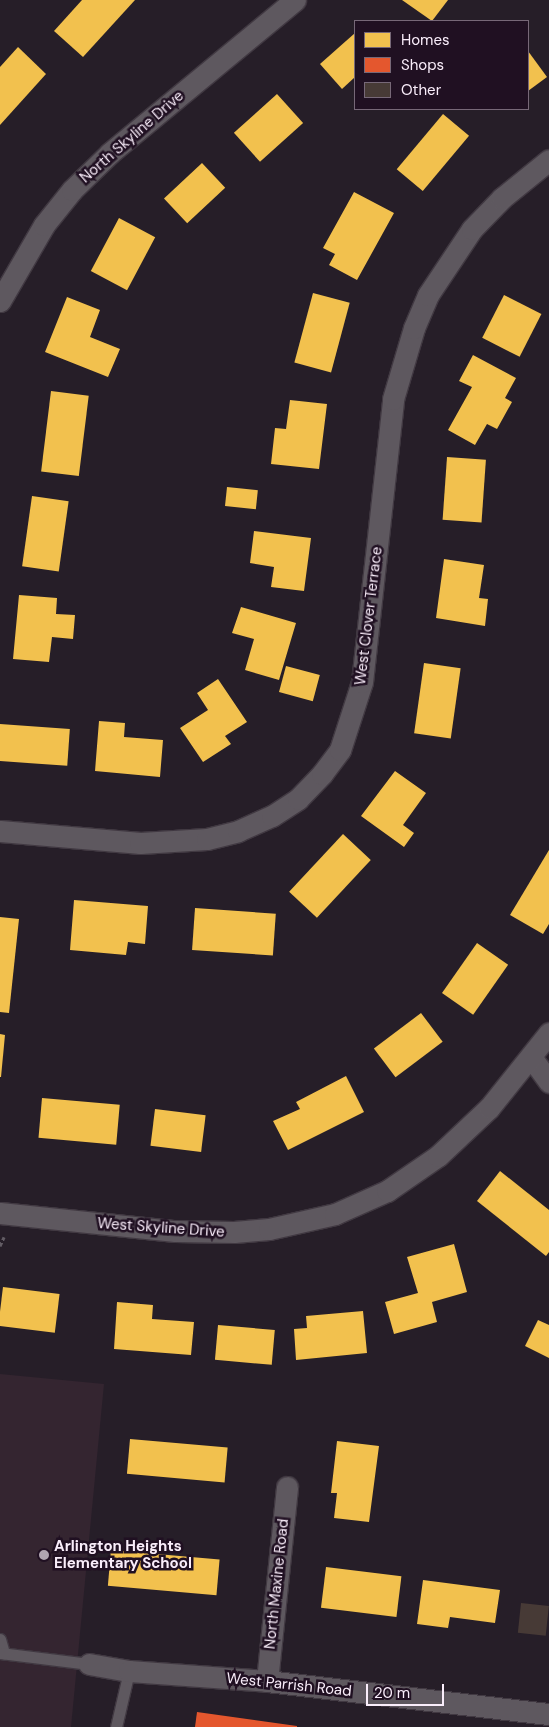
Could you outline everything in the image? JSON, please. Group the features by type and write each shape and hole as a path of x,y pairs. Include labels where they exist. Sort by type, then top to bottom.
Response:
{"street":[{"name":"North Skyline Drive","path":"0,301 44,226 72,190 110,153 295,0"},
{"name":"West Clover Terrace","path":"0,831 140,843 207,839 238,831 272,816 298,799 322,774 340,750 362,682 393,399 414,328 428,296 472,229 502,198 549,160"},
{"name":"West Skyline Drive","path":"0,1213 175,1232 234,1232 269,1229 335,1214 387,1190 438,1156 488,1108 549,1033"},
{"path":"531,1056 549,1082"},
{"name":"North Maxine Road","path":"267,1681 287,1487"},
{"name":"West Parrish Road","path":"90,1664 129,1671 267,1681 549,1714"}],"lane":[{"path":"0,1639 2,1653 90,1664"},
{"path":"116,1727 129,1671"}],"shaded area":[{"name":"Arlington Heights Elementary School","path":"0,1374 104,1384 71,1727 0,1727"}],"building: Homes":[{"path":"82,0 135,0 83,57 54,31"},
{"path":"402,0 448,0 433,20"},
{"path":"354,34 354,78 342,89 320,64"},
{"path":"18,47 46,74 0,125 0,67"},
{"path":"529,52 547,77 529,90"},
{"path":"277,94 303,123 260,162 234,133"},
{"path":"443,114 469,136 423,191 397,169"},
{"path":"202,163 225,188 187,223 164,198"},
{"path":"354,192 394,213 357,280 329,265 335,254 323,248"},
{"path":"119,218 155,237 127,290 91,271"},
{"path":"313,293 350,303 331,372 294,363"},
{"path":"504,295 541,314 520,357 482,338"},
{"path":"67,297 100,310 90,337 120,349 108,377 45,352"},
{"path":"473,355 516,378 505,398 512,402 497,429 487,424 475,445 448,430 472,387 459,381"},
{"path":"51,391 89,396 79,476 41,471"},
{"path":"290,400 327,404 319,469 271,464 275,428 286,429"},
{"path":"447,457 486,460 482,523 443,520"},
{"path":"227,487 258,490 256,509 225,506"},
{"path":"32,496 69,501 59,571 22,566"},
{"path":"254,531 311,538 304,591 271,587 274,567 250,563"},
{"path":"444,559 484,565 479,598 488,599 485,626 436,618"},
{"path":"19,595 57,598 56,614 75,615 73,639 52,637 49,662 13,659"},
{"path":"241,607 296,623 279,680 245,670 254,639 232,633"},
{"path":"424,663 461,668 451,738 414,733"},
{"path":"286,666 320,675 313,701 279,692"},
{"path":"218,679 247,722 225,736 231,744 203,762 180,728 208,710 197,693"},
{"path":"99,721 125,723 124,737 163,740 160,777 95,771"},
{"path":"0,724 70,729 67,766 0,761"},
{"path":"395,771 426,793 403,825 414,833 404,847 361,816"},
{"path":"343,834 371,860 317,918 289,892"},
{"path":"549,850 549,924 543,934 510,915"},
{"path":"74,900 148,906 145,944 128,942 126,955 70,950"},
{"path":"195,908 276,914 273,956 192,950"},
{"path":"0,917 19,919 9,1013 0,1012"},
{"path":"477,943 508,965 473,1015 442,993"},
{"path":"421,1013 443,1042 396,1077 374,1049"},
{"path":"0,1034 5,1035 1,1077 0,1077"},
{"path":"346,1076 364,1112 288,1150 273,1121 300,1109 296,1102"},
{"path":"42,1098 120,1105 116,1145 39,1138"},
{"path":"155,1109 206,1115 201,1152 150,1146"},
{"path":"500,1171 549,1210 549,1252 546,1256 477,1201"},
{"path":"454,1244 467,1292 432,1302 437,1322 394,1334 385,1302 418,1293 407,1257"},
{"path":"3,1287 60,1294 55,1333 0,1326"},
{"path":"117,1302 153,1305 152,1319 194,1322 191,1355 114,1349"},
{"path":"363,1311 367,1353 296,1360 294,1329 307,1328 306,1316"},
{"path":"538,1320 549,1325 549,1358 525,1346"},
{"path":"218,1325 275,1330 272,1365 215,1360"},
{"path":"130,1439 228,1448 225,1482 127,1474"},
{"path":"337,1441 379,1446 369,1522 334,1518 337,1493 331,1493"},
{"path":"111,1550 220,1559 216,1595 108,1586"},
{"path":"326,1567 401,1576 396,1617 321,1608"},
{"path":"423,1580 500,1590 495,1623 450,1617 448,1628 417,1624"}],"building: Shops":[{"path":"197,1712 297,1726 297,1727 195,1727"}],"building: Other":[{"path":"521,1603 549,1606 546,1636 518,1633"}],"place":[{"name":"Arlington Heights Elementary School","path":"44,1555"}]}
